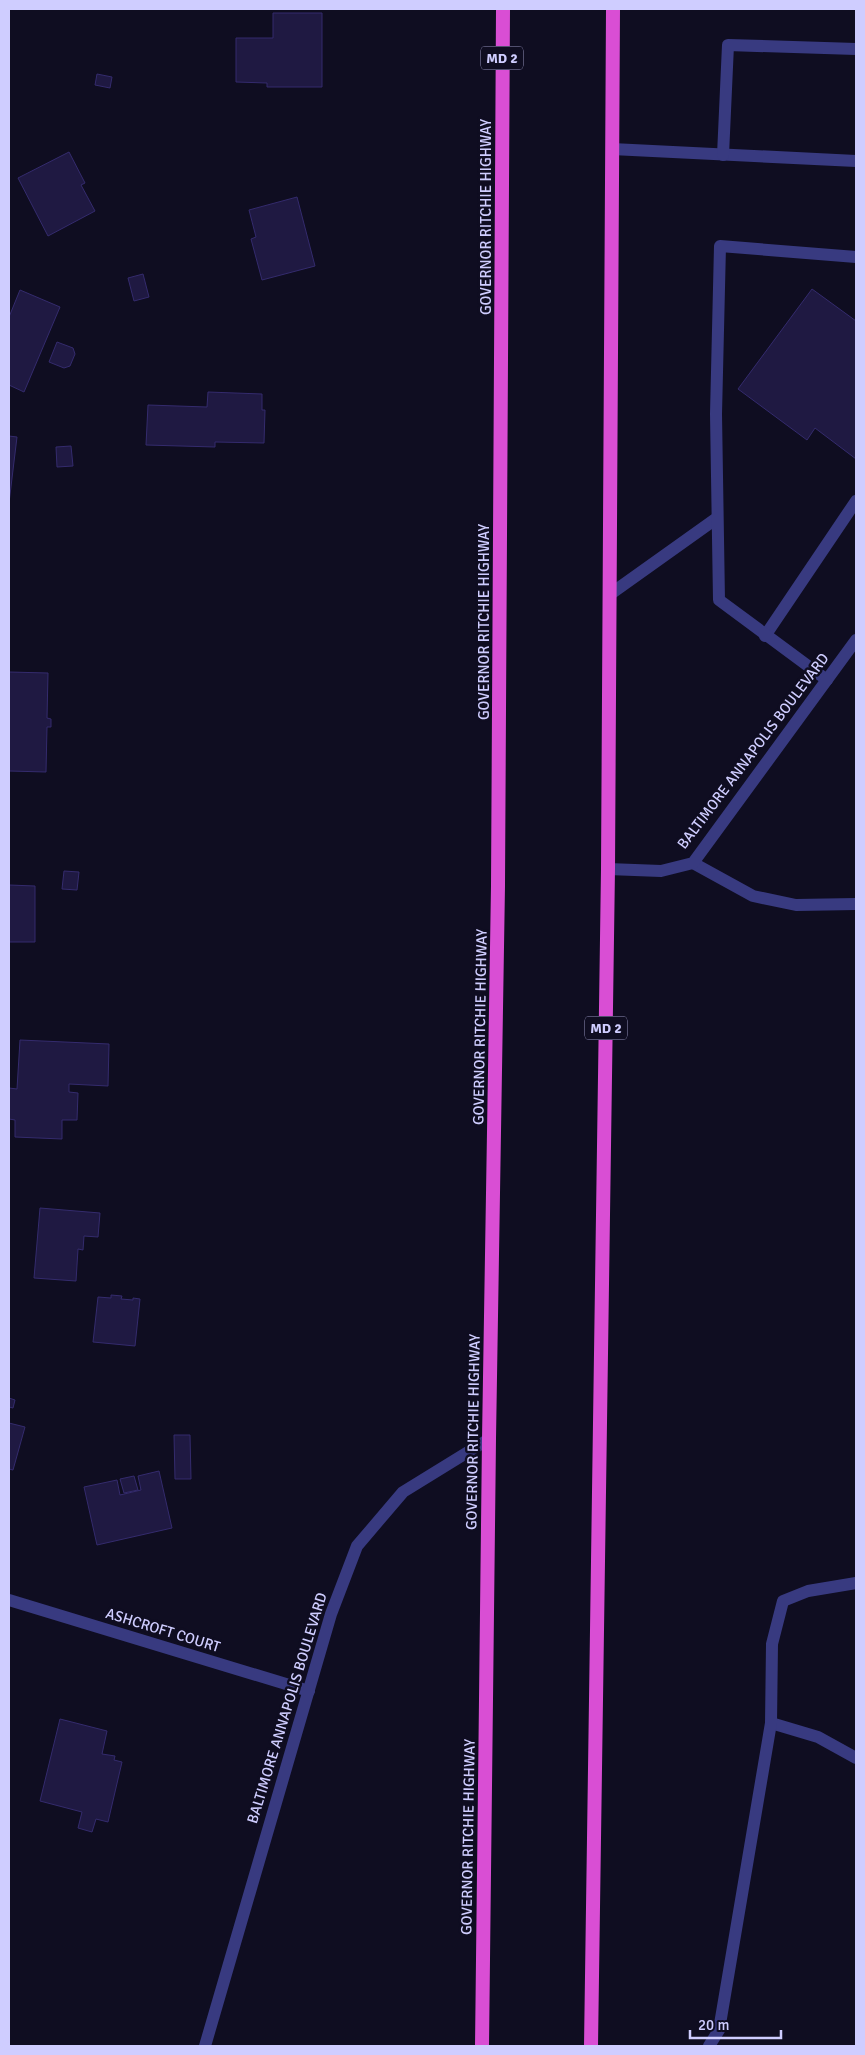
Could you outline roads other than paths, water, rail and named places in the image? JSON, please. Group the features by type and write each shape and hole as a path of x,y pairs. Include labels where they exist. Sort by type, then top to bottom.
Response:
{"highway":[{"name":"GOVERNOR RITCHIE HIGHWAY","path":"482,2046 498,886 503,9"},
{"name":"MD 2","path":"591,2046 608,869 613,9"}],"street":[{"path":"723,155 728,45 856,49"},
{"path":"612,149 856,161"},
{"path":"827,680 765,636 719,600 716,414 720,246 856,257"},
{"path":"765,636 856,501"},
{"path":"609,595 717,518"},
{"name":"BALTIMORE ANNAPOLIS BOULEVARD","path":"608,869 661,871 693,863 856,640"},
{"path":"693,863 753,896 796,905 856,904"},
{"name":"BALTIMORE ANNAPOLIS BOULEVARD","path":"205,2046 331,1614 357,1546 403,1492 489,1439"},
{"path":"708,2046 719,2030 771,1723 772,1644 783,1601 808,1591 856,1583"},
{"name":"ASHCROFT COURT","path":"9,1600 309,1691"},
{"path":"771,1723 818,1737 856,1758"}]}
